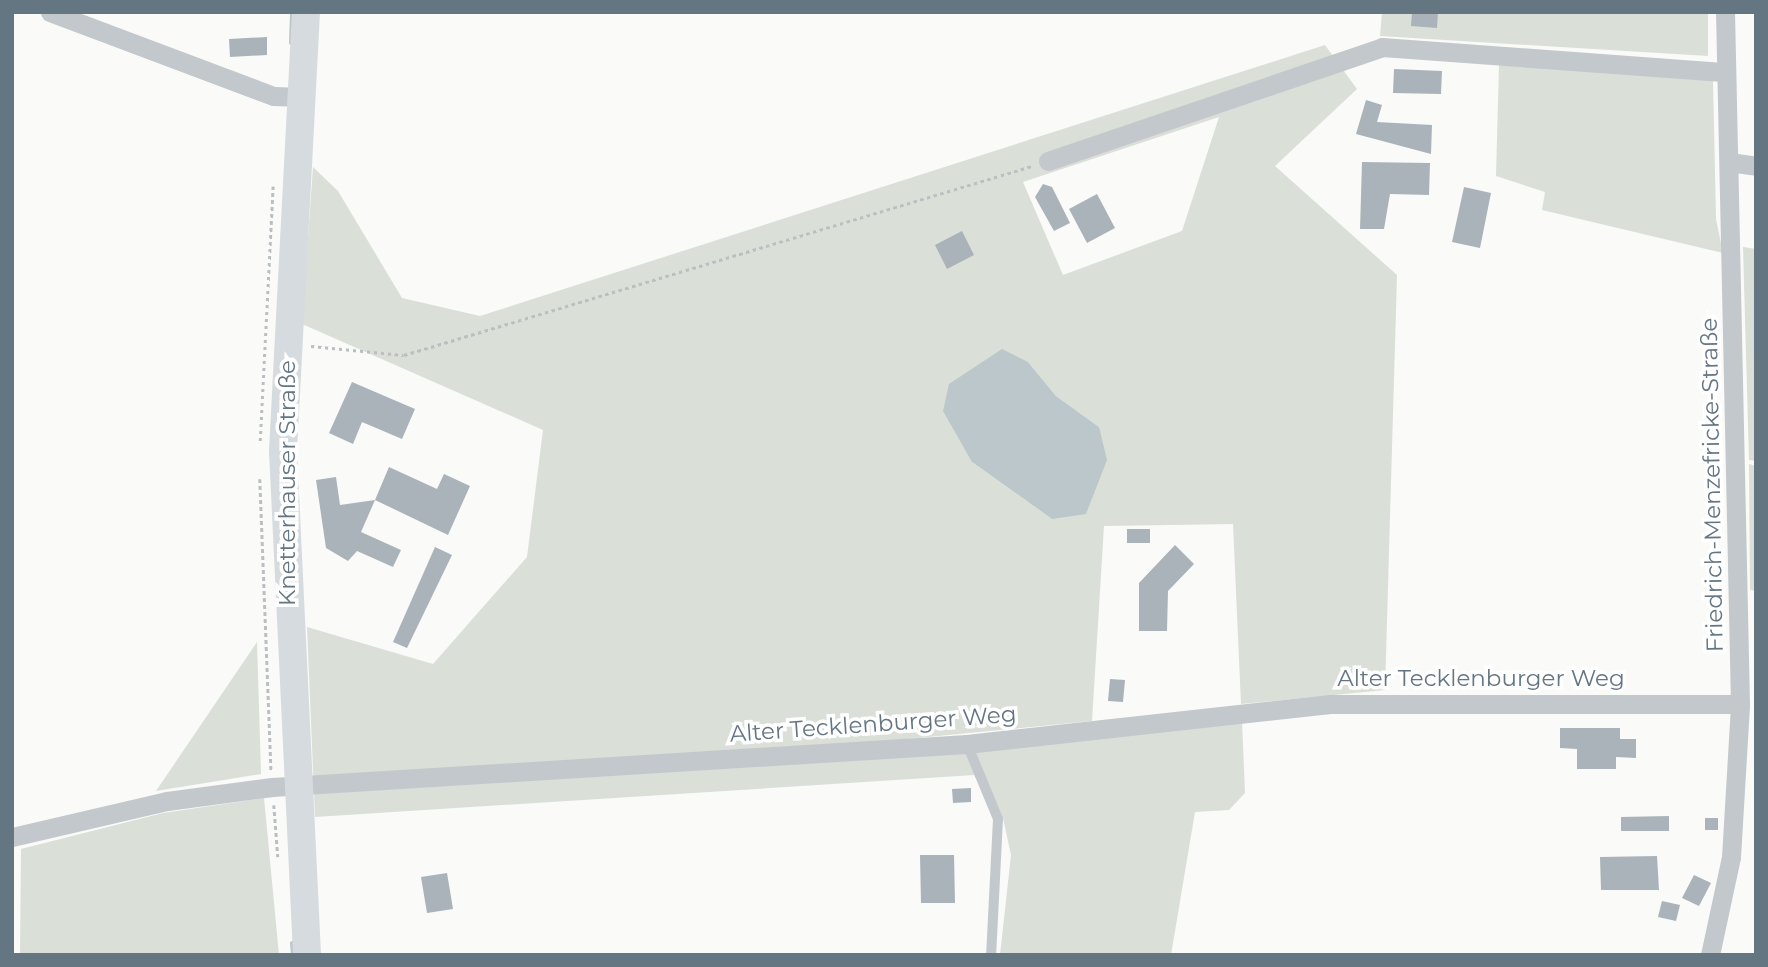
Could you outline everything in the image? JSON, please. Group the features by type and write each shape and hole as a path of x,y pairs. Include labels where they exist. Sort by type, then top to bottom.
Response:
{"street":[{"path":"50,12 274,96 302,97"},
{"name":"Knetterhauser Straße","path":"306,12 302,97 274,340 285,581 284,786 307,955"},
{"name":"Friedrich-Menzefricke-Straße","path":"1710,955 1733,843 1740,704 1725,12"},
{"path":"1048,161 1381,47 1726,72"},
{"path":"1729,162 1756,166"},
{"name":"Alter Tecklenburger Weg","path":"12,837 167,801 284,786 967,744 1386,699 1740,704"}],"lane":[{"path":"967,744 998,819 991,955"}],"path":[{"path":"274,340 404,355 1048,161"},
{"path":"260,445 274,340 273,179"},
{"path":"260,472 284,786 279,865"}],"shaded area":[{"path":"1382,12 1708,12 1708,56 1380,36"},
{"path":"1325,45 1357,89 1275,166 1397,275 1385,690 1241,704 1233,524 1104,526 1092,721 897,740 1242,721 1245,793 1229,810 1195,812 1171,955 1000,955 1011,855 1003,818 974,775 315,817 307,627 433,664 527,557 543,430 302,324 313,167 338,191 402,298 480,316","holes":["1219,117 1182,231 1063,275 1023,182","1028,362 1056,396 1099,427 1052,519 972,462"]},
{"path":"1499,65 1713,80 1716,219 1723,253 1542,210 1545,192 1496,176"},
{"path":"1743,247 1756,249 1756,461 1749,460"},
{"path":"1002,349 1028,362 1056,396 1099,427 1107,460 1086,514 1052,519 972,462 943,411 949,384"},
{"path":"1749,464 1756,466 1756,591 1750,590"},
{"path":"257,642 261,774 156,791"},
{"path":"264,798 279,955 20,955 21,849 163,813"}],"building":[{"path":"1412,12 1438,12 1437,28 1411,26"},
{"path":"267,37 267,55 230,57 229,39"},
{"path":"1394,69 1442,71 1441,94 1393,93"},
{"path":"1366,100 1382,105 1377,122 1432,125 1431,154 1356,134"},
{"path":"1362,162 1430,163 1429,195 1390,194 1384,229 1360,229"},
{"path":"1043,184 1052,187 1070,223 1054,231 1035,197"},
{"path":"1464,187 1491,193 1480,248 1452,242"},
{"path":"1097,194 1115,228 1087,243 1069,209"},
{"path":"962,231 974,255 947,269 935,245"},
{"path":"352,382 415,409 402,439 362,422 353,444 329,433"},
{"path":"389,467 437,489 444,474 470,486 448,535 375,500"},
{"path":"336,477 340,505 375,500 361,532 401,550 393,567 357,551 348,561 326,548 316,480"},
{"path":"1127,529 1150,529 1150,543 1127,543"},
{"path":"1175,545 1194,564 1168,591 1167,631 1139,631 1139,583"},
{"path":"435,547 452,555 407,648 393,642"},
{"path":"1110,679 1125,680 1123,702 1108,701"},
{"path":"1560,728 1620,728 1620,739 1636,739 1636,758 1616,757 1616,769 1577,769 1577,749 1560,748"},
{"path":"971,788 971,802 953,803 952,789"},
{"path":"1669,816 1669,831 1621,831 1621,817"},
{"path":"1705,818 1718,818 1718,830 1705,830"},
{"path":"920,855 954,855 955,903 921,903"},
{"path":"1657,856 1659,890 1601,890 1600,857"},
{"path":"447,873 453,909 427,913 421,877"},
{"path":"1694,875 1711,883 1699,906 1682,898"},
{"path":"1662,901 1680,905 1676,921 1658,917"}],"waterway":[{"path":"291,42 292,12"},
{"path":"292,943 293,955"}]}
